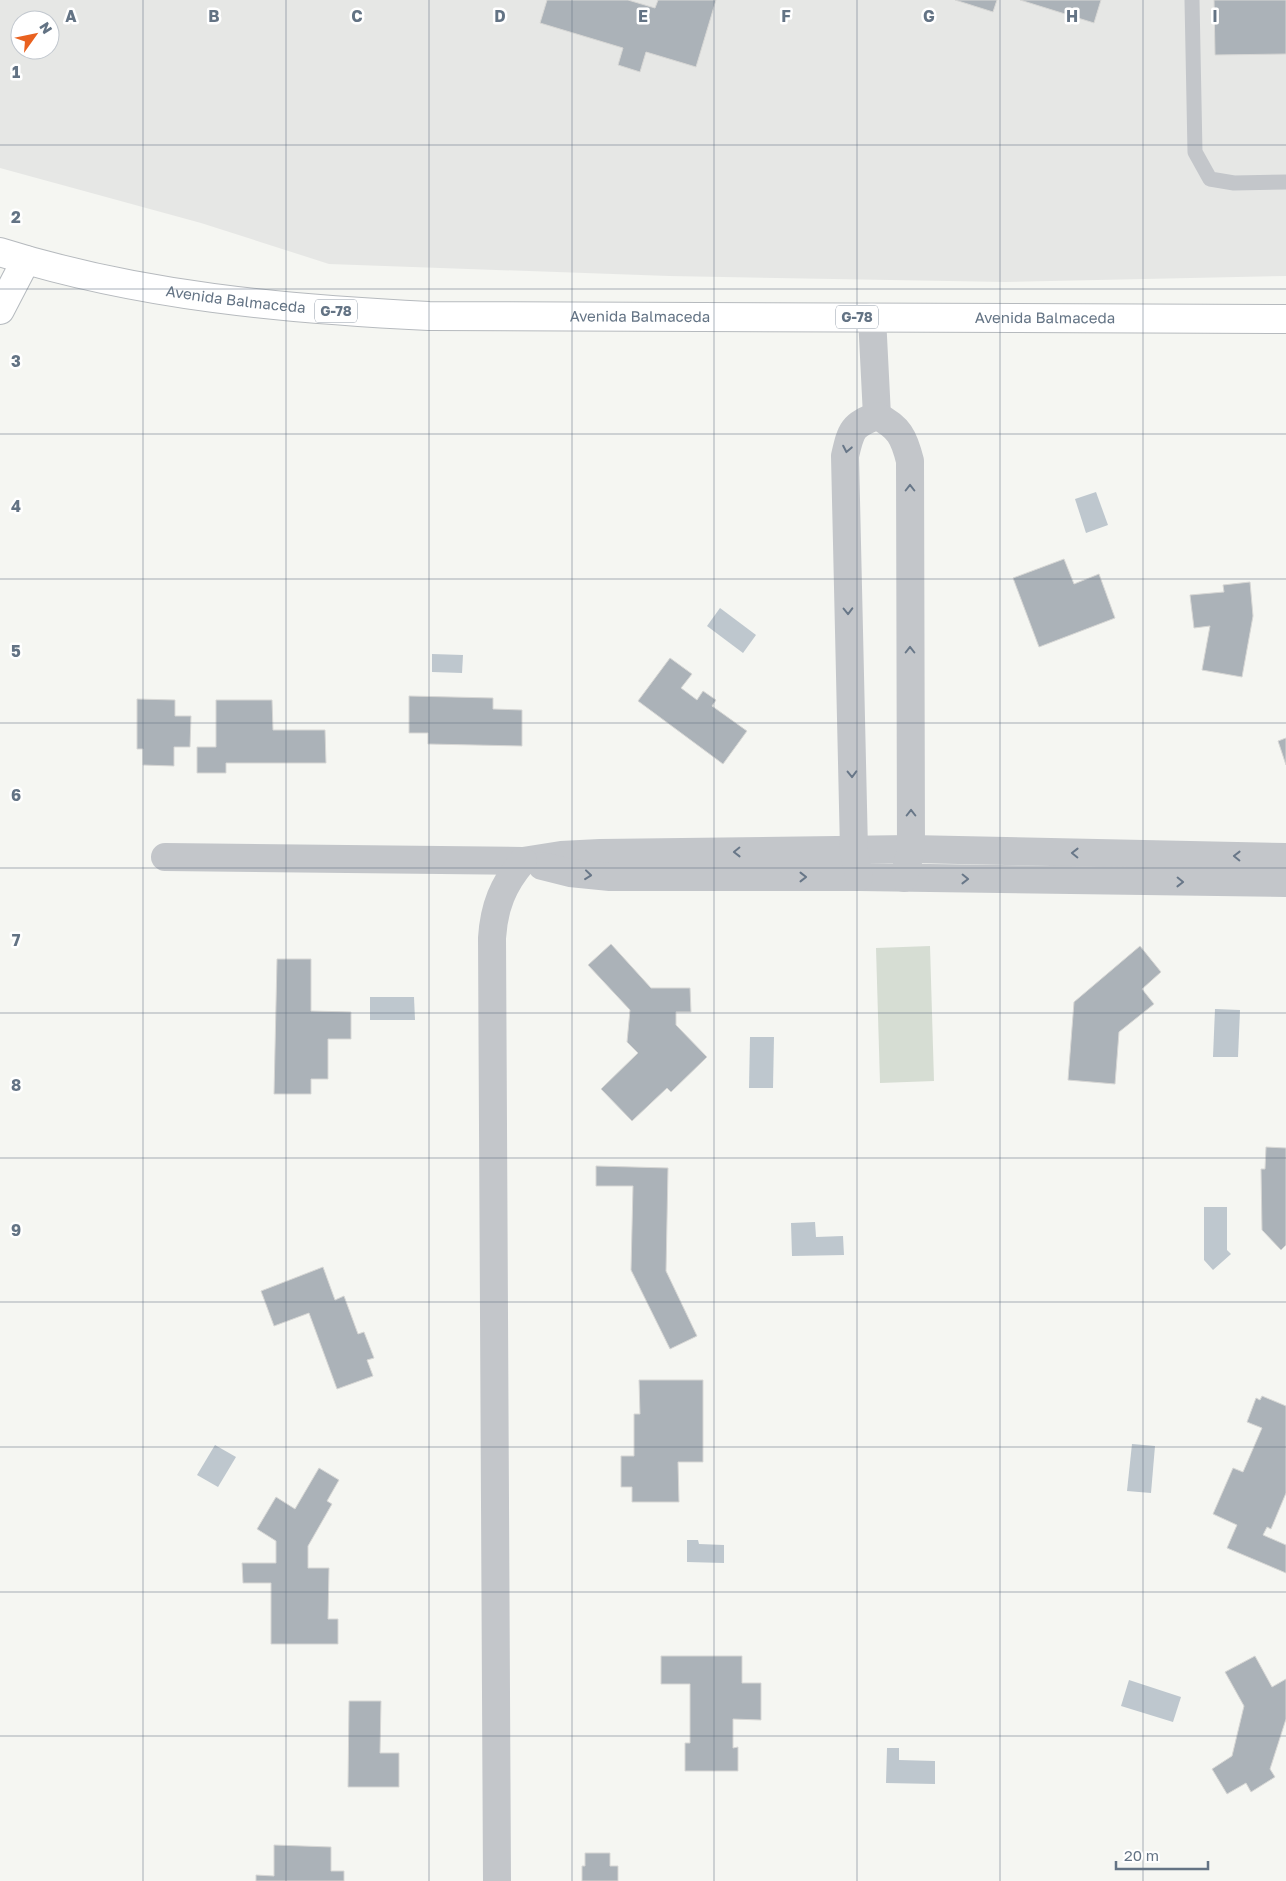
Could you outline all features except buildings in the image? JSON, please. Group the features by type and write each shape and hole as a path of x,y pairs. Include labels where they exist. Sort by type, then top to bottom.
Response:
{"main road":[{"name":"Avenida Balmaceda","path":"0,252 130,285 243,302 362,313 429,316 1286,319"},
{"path":"0,310 26,260"}],"street":[{"path":"872,317 877,416"},
{"path":"859,877 854,850 845,456 848,440 854,429 861,422 877,416 891,423 899,432 906,444 910,461 911,849 904,878"},
{"path":"771,864 854,850 911,849 1286,857"},
{"path":"1004,851 1004,879"},
{"path":"1150,854 1151,881"},
{"path":"165,857 523,861 561,855 662,865 771,864 859,877 1286,883"},
{"path":"497,1881 492,938 493,920 498,902 508,880 523,861"}],"lane":[{"path":"1192,0 1195,152 1210,179 1234,183 1286,182"}],"shaded area":[{"path":"0,0 1286,0 1286,276 1005,282 669,276 329,264 201,223 0,168"},
{"path":"1096,492 1108,525 1086,533 1075,499"},
{"path":"720,608 756,635 743,653 707,626"},
{"path":"432,654 463,655 462,673 432,672"},
{"path":"930,946 934,1081 880,1083 876,948"},
{"path":"370,997 414,997 415,1020 370,1020"},
{"path":"1215,1009 1240,1010 1238,1057 1213,1057"},
{"path":"750,1037 774,1037 773,1088 749,1088"},
{"path":"1204,1207 1227,1207 1227,1250 1231,1254 1213,1270 1204,1260"},
{"path":"815,1222 816,1237 843,1236 844,1255 792,1256 791,1223"},
{"path":"1132,1444 1155,1446 1151,1493 1127,1491"},
{"path":"215,1445 236,1457 218,1487 197,1475"},
{"path":"687,1540 698,1540 699,1544 724,1545 724,1563 687,1562"},
{"path":"1129,1680 1181,1697 1173,1722 1121,1706"},
{"path":"887,1748 899,1748 899,1760 935,1761 935,1784 886,1783"}]}
